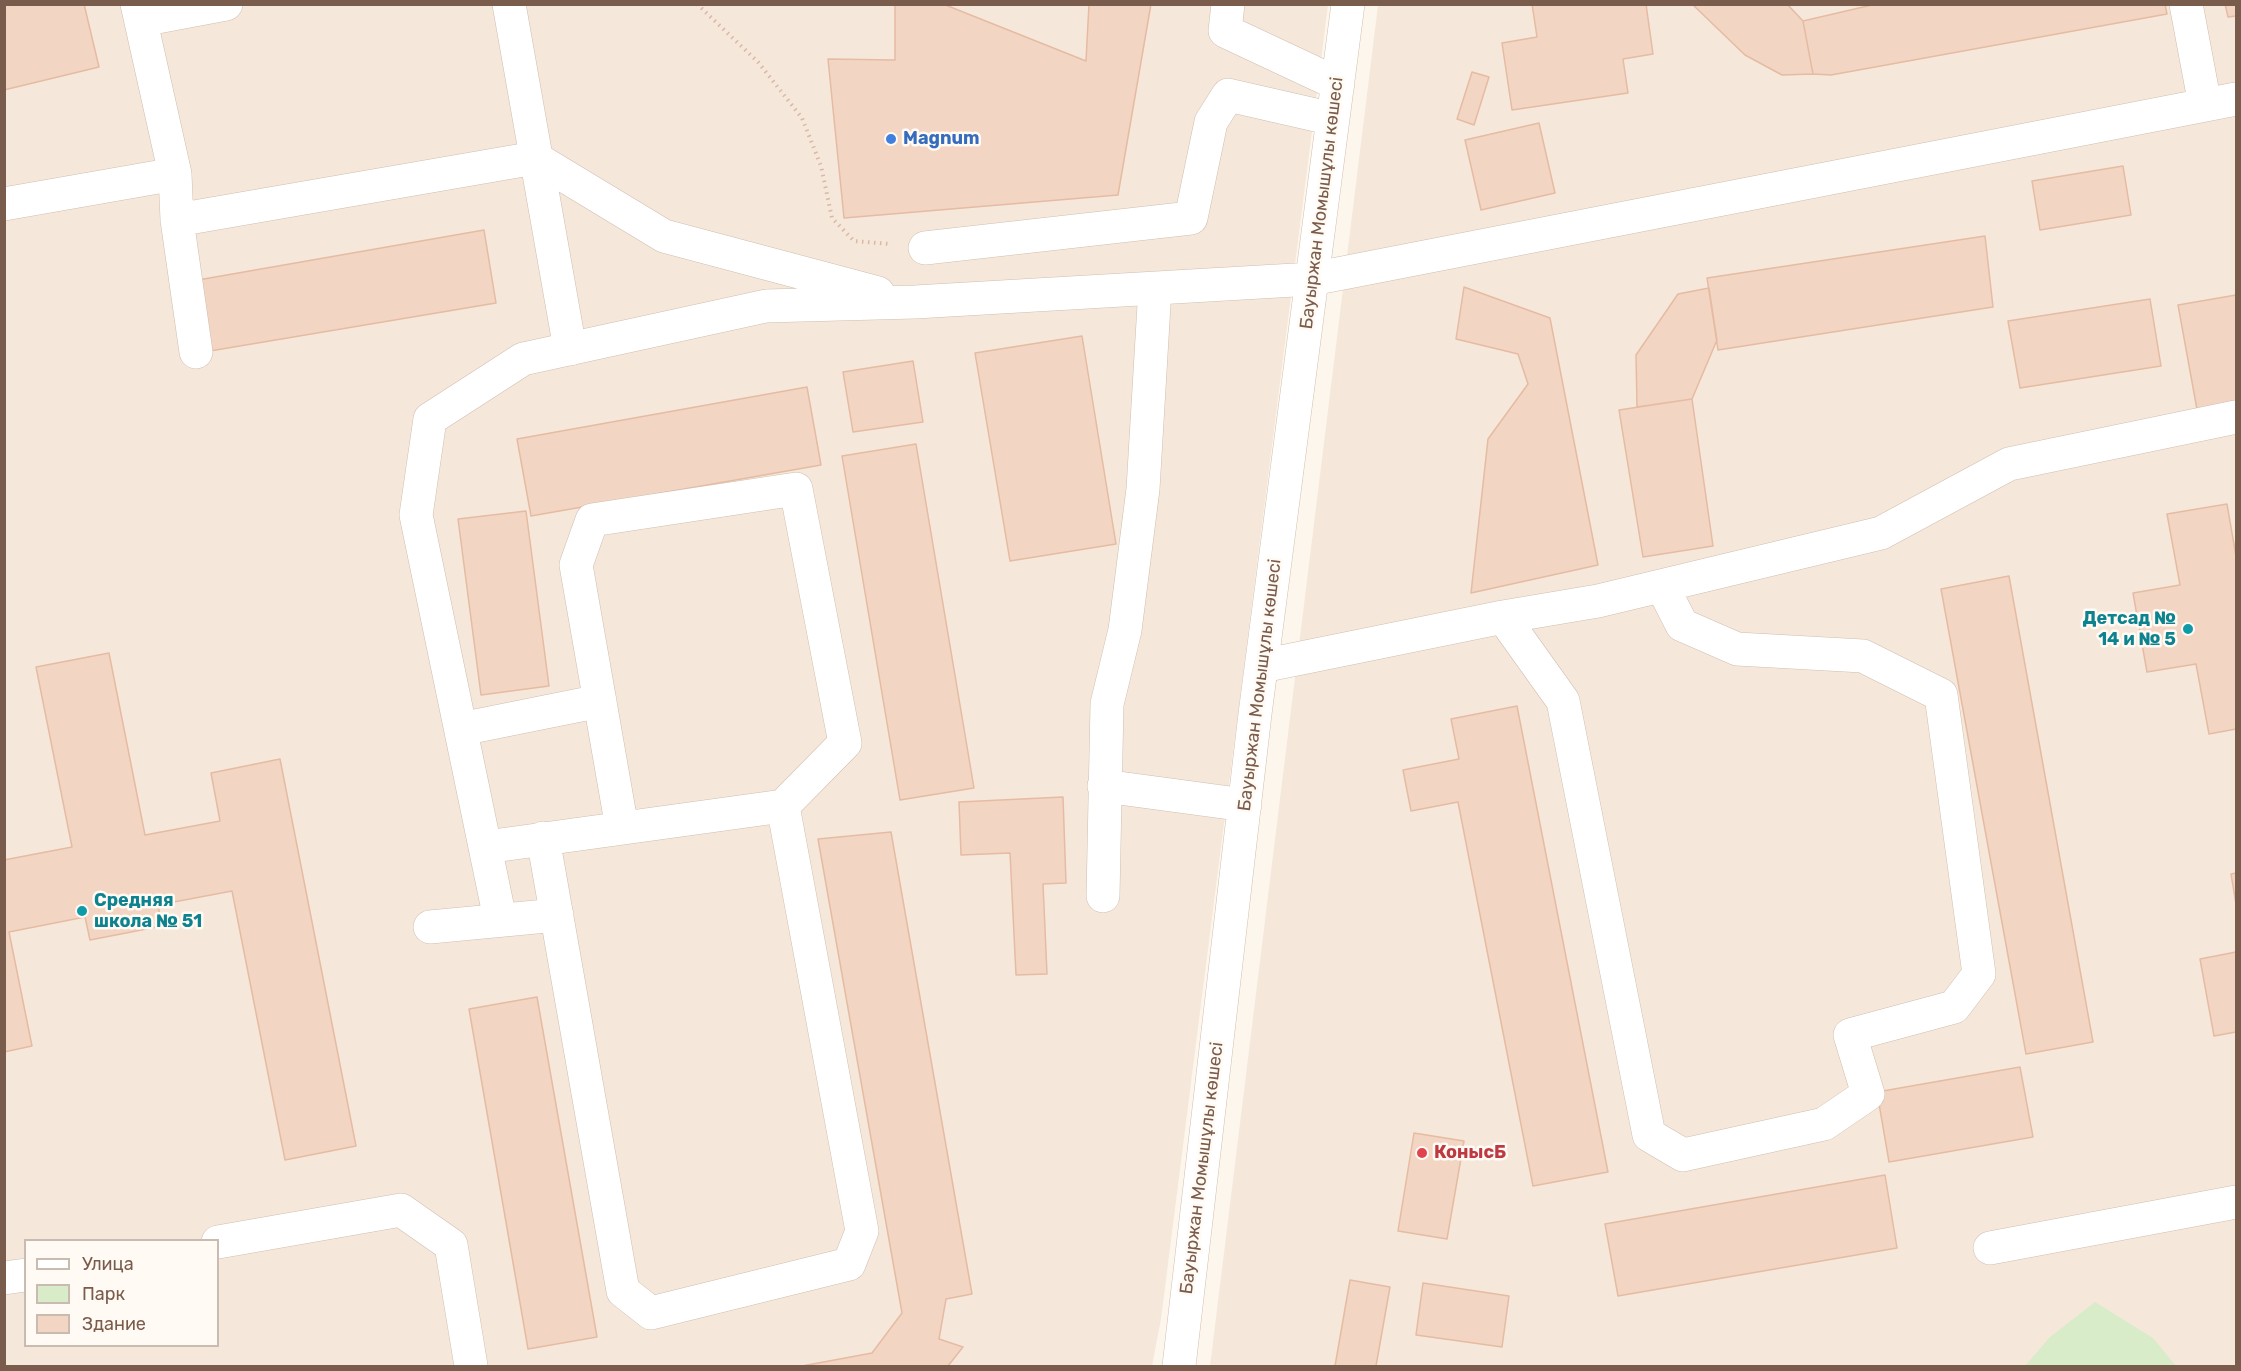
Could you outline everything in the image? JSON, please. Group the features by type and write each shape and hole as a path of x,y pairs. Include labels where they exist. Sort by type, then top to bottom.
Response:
{"street":[{"path":"196,352 177,220 175,174 139,12 226,4"},
{"path":"509,4 570,349"},
{"path":"1228,4 1225,31 1338,84"},
{"name":"Бауыржан Момышұлы көшесі","path":"1179,1366 1262,666 1348,4"},
{"path":"500,919 416,515 430,419 523,359 766,306 915,302 1312,279 2221,102 2186,4"},
{"path":"926,248 1191,218 1211,122 1228,94 1333,118"},
{"path":"177,220 535,158 664,236 915,302"},
{"path":"4,204 175,174"},
{"path":"1103,896 1107,704 1125,630 1143,489 1155,288"},
{"path":"1262,666 1503,617 1598,601 1881,533 2009,464 2236,417"},
{"path":"486,847 783,806 845,743 796,489 592,520 576,564 622,828"},
{"path":"1503,617 1563,701 1649,1136 1683,1155 1824,1124 1868,1094 1850,1035 1954,1007 1978,974 1941,695 1863,656 1737,649 1682,626 1662,586"},
{"path":"461,729 600,701"},
{"path":"1104,786 1245,805"},
{"path":"543,838 623,1291 651,1313 849,1264 862,1230 783,806"},
{"path":"430,927 557,915"},
{"path":"1990,1248 2236,1202"},
{"path":"219,1242 401,1210 451,1245 471,1366"},
{"path":"4,1278 24,1275"}],"path":[{"path":"697,4 758,62 802,118 821,166 832,218 854,240 926,248"}],"shaded area":[{"path":"5,5 1328,5 1161,1319 1152,1366 5,1366"},
{"path":"1378,5 2236,5 2236,1366 1210,1366"}],"green space":[{"path":"2095,1302 2153,1338 2176,1366 2025,1366 2050,1337"}],"building":[{"path":"4,4 84,4 99,67 4,90"},
{"path":"895,4 943,4 1086,61 1089,4 1151,4 1118,195 844,218 828,59 895,60"},
{"path":"1532,4 1646,4 1653,54 1623,59 1628,93 1512,110 1502,43 1537,37"},
{"path":"1692,4 1787,4 1803,21 1813,74 1782,75 1745,55"},
{"path":"1876,4 2165,4 2167,14 1831,75 1813,74 1803,21"},
{"path":"2225,4 2236,4 2236,16 2228,17"},
{"path":"1472,72 1489,77 1474,125 1457,119"},
{"path":"1539,123 1555,193 1481,210 1465,140"},
{"path":"2123,166 2131,215 2040,230 2032,181"},
{"path":"484,230 496,303 210,351 198,280"},
{"path":"1985,236 1993,307 1718,350 1707,278"},
{"path":"1464,287 1550,318 1598,565 1471,593 1488,439 1528,384 1518,354 1456,339"},
{"path":"1709,288 1717,340 1692,399 1637,407 1636,355 1678,294"},
{"path":"2236,295 2236,408 2198,415 2178,305"},
{"path":"2150,299 2161,366 2020,388 2008,321"},
{"path":"1082,336 1116,544 1010,561 975,353"},
{"path":"913,361 923,422 853,432 843,372"},
{"path":"807,387 821,465 531,516 517,439"},
{"path":"1692,399 1713,546 1643,557 1619,410"},
{"path":"916,444 974,788 900,800 842,456"},
{"name":"Детсад № 14 и № 5","path":"2227,504 2236,556 2236,729 2209,734 2196,664 2147,672 2133,593 2180,585 2167,514"},
{"path":"526,511 549,686 481,695 458,519"},
{"path":"2009,576 2093,1042 2026,1054 1941,589"},
{"name":"Средняя школа № 51","path":"109,653 145,835 220,821 211,773 280,759 356,1146 285,1160 232,891 158,905 162,926 90,940 85,917 9,932 32,1046 4,1052 4,860 72,847 36,667"},
{"path":"1517,706 1608,1172 1533,1186 1458,802 1411,811 1403,770 1459,759 1451,719"},
{"path":"1063,797 1066,883 1043,884 1047,974 1016,975 1010,853 961,855 959,802"},
{"path":"891,832 972,1294 946,1299 939,1339 963,1347 948,1366 802,1366 872,1353 902,1313 818,839"},
{"path":"2236,873 2236,904 2231,874"},
{"path":"2236,952 2236,1032 2214,1036 2200,959"},
{"path":"537,997 597,1337 528,1349 469,1009"},
{"path":"2020,1067 2033,1137 1889,1162 1877,1092"},
{"path":"1414,1133 1464,1141 1447,1239 1398,1231"},
{"path":"1885,1175 1897,1248 1618,1296 1605,1224"},
{"path":"1350,1280 1390,1287 1376,1366 1335,1366"},
{"path":"1423,1283 1509,1296 1502,1347 1416,1335"}],"place":[{"name":"Magnum","path":"891,139"},
{"name":"Детсад № 14 и № 5","path":"2188,629"},
{"name":"Средняя школа № 51","path":"82,911"},
{"name":"КонысБ","path":"1422,1153"}]}
